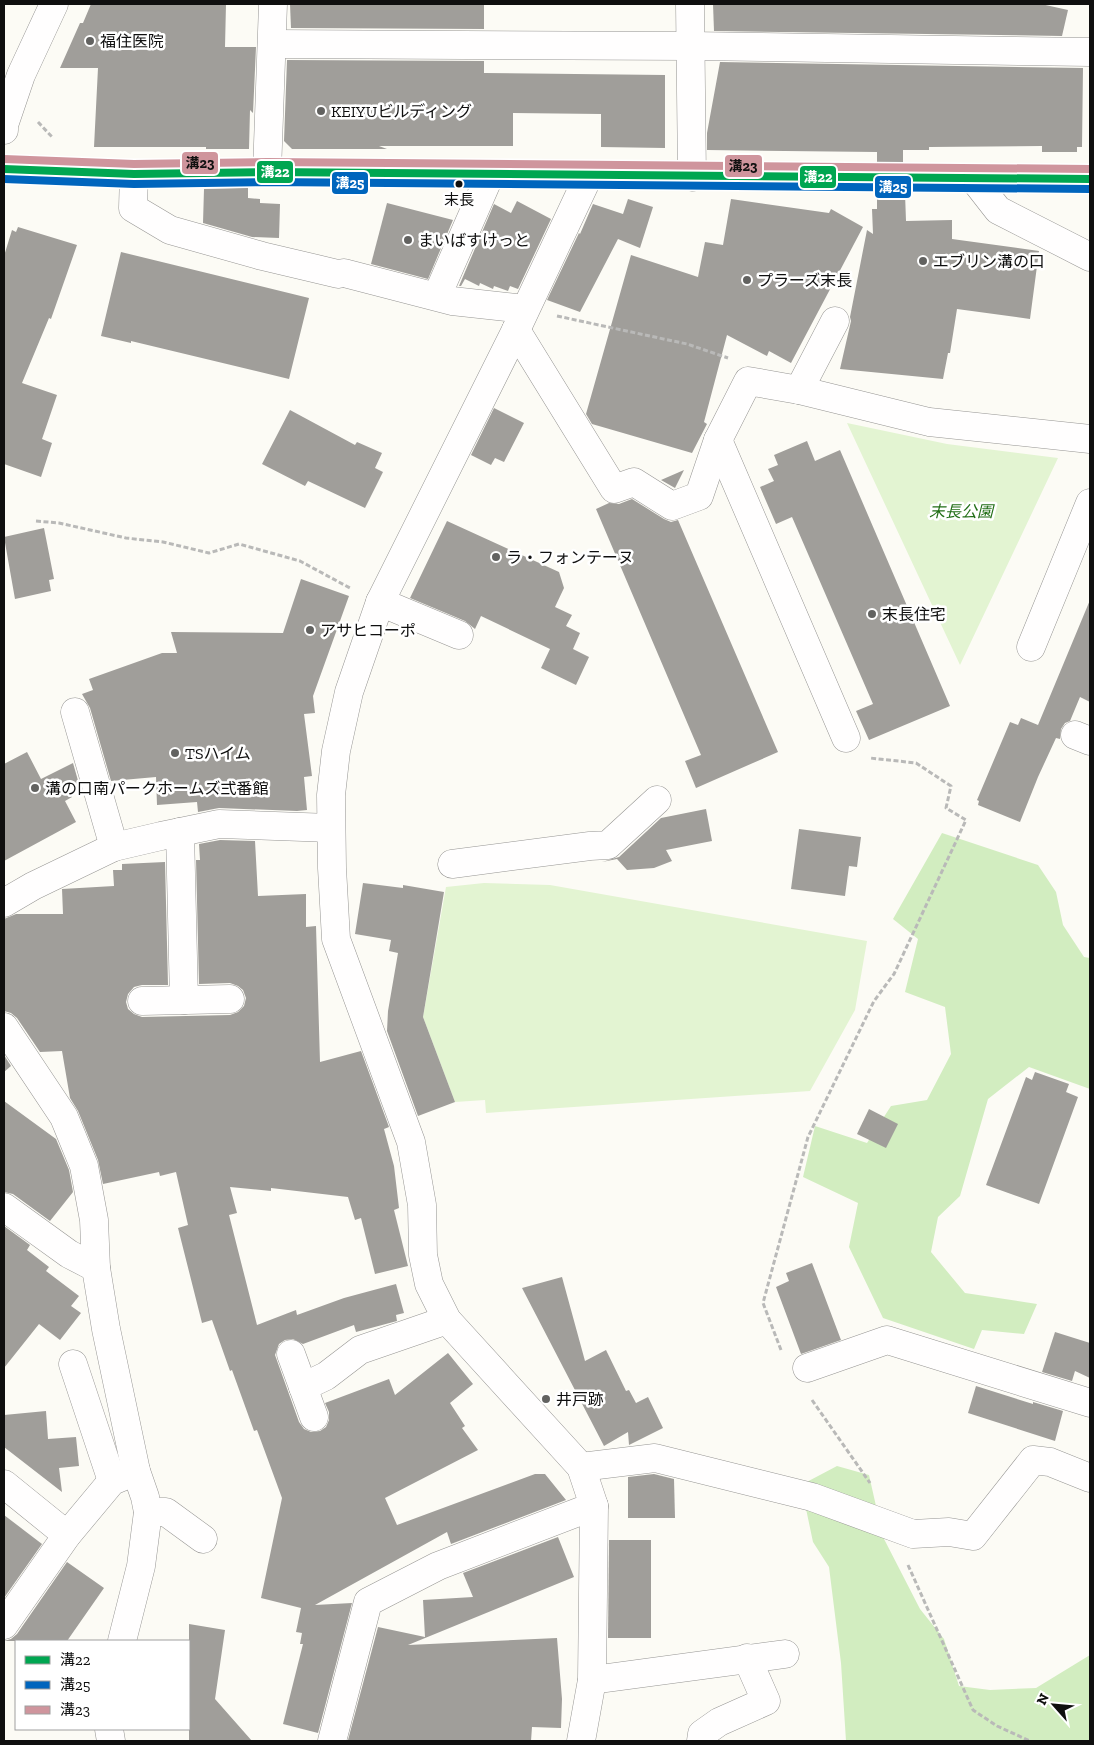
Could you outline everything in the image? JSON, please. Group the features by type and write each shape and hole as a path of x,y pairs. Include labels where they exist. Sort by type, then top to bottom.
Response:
{"main road":[{"path":"4,169 134,174 267,172 1090,179"}],"street":[{"path":"4,130 21,75 54,4"},
{"path":"267,172 273,4"},
{"path":"690,4 692,177"},
{"path":"272,44 690,46 1090,52"},
{"path":"134,174 133,208 170,230 262,256 338,274 344,273 437,296 520,320 614,489 634,482 672,506 699,496 718,440 748,380 799,390 930,422 1090,443"},
{"path":"437,296 490,175"},
{"path":"581,1741 592,1680 594,1506 581,1467 447,1320 429,1284 423,1255 422,1205 411,1142 336,939 332,868 331,795 336,751 350,692 380,602 520,320 589,175"},
{"path":"973,178 998,210 1090,257"},
{"path":"799,390 835,320"},
{"path":"718,440 846,738"},
{"path":"1031,647 1090,503"},
{"path":"380,602 459,635"},
{"path":"75,712 114,847"},
{"path":"452,864 608,845 657,800"},
{"path":"4,903 32,886 114,847 219,824 331,828"},
{"path":"180,832 184,1000"},
{"path":"142,1000 230,998"},
{"path":"4,1027 64,1117 84,1166 94,1220 96,1268 106,1329 124,1476"},
{"path":"4,1206 69,1254 96,1268"},
{"path":"303,1387 326,1376 360,1350 447,1320"},
{"path":"807,1380 887,1340 1090,1403"},
{"path":"292,1354 314,1417"},
{"path":"73,1364 124,1476 145,1497 148,1512 142,1566 122,1640"},
{"path":"581,1467 655,1458 812,1497 913,1534 950,1532 973,1536 1033,1460 1050,1462 1090,1478"},
{"path":"4,1624 67,1534 124,1476"},
{"path":"4,1484 67,1534"},
{"path":"332,1741 368,1602 438,1566 594,1506"},
{"path":"148,1512 166,1512 203,1539"},
{"path":"592,1680 785,1654"},
{"path":"701,1741 702,1734 719,1722 766,1701 747,1658"}],"path":[{"path":"520,320 687,344 740,362 748,380"},
{"path":"36,522 59,523 126,538 163,542 209,553 239,544 300,561 380,602"},
{"path":"783,1353 763,1303 808,1137 874,1001 894,974 966,820 946,808 951,786 916,763 864,758"},
{"path":"807,1380 878,1494 973,1710 997,1726 1030,1741"}],"green space":[{"name":"末長公園","path":"847,423 947,444 1058,458 960,665"},
{"path":"942,833 1038,865 1056,892 1063,925 1084,957 1090,958 1090,1089 1029,1067 988,1099 960,1196 938,1217 931,1252 965,1293 1037,1304 1024,1334 982,1330 974,1349 883,1318 849,1247 858,1203 803,1177 815,1126 867,1143 891,1106 927,1100 951,1054 945,1007 905,992 918,939 893,919"},
{"path":"484,883 550,885 867,941 855,1010 810,1091 486,1113 485,1100 455,1102 423,1017 446,887"},
{"path":"837,1466 869,1475 883,1537 920,1609 944,1639 959,1686 990,1690 1036,1688 1090,1655 1090,1741 846,1741 841,1663 829,1567 813,1542 801,1485"}],"building":[{"path":"91,4 226,4 225,47 256,47 253,113 250,110 249,149 94,147 98,68 60,68 80,23 83,23"},
{"path":"290,4 484,4 484,29 291,28"},
{"path":"713,4 1041,4 1068,10 1062,36 714,31"},
{"path":"287,60 484,61 484,73 665,75 665,148 601,147 601,114 513,113 513,146 379,146 387,149 292,149 284,141"},
{"path":"720,62 1083,68 1082,147 1077,147 1077,152 1042,152 1042,146 929,147 929,150 903,150 903,162 877,162 877,152 707,150 707,133"},
{"path":"248,188 248,198 260,199 260,203 280,204 279,238 252,237 203,223 204,189"},
{"path":"877,193 905,193 906,221 952,220 952,239 1039,251 1030,319 957,309 950,353 948,353 943,379 840,369 851,321 850,317 867,230 873,234 872,209 877,209"},
{"path":"628,199 653,207 640,248 618,239 580,312 547,300 593,204 623,214"},
{"path":"731,199 829,213 831,209 863,227 791,363 769,351 767,356 727,335 704,422 707,424 692,453 592,424 586,414 631,255 698,277 705,242 723,245"},
{"path":"517,201 551,219 518,289 510,286 508,291 494,286 493,289 480,283 479,286 465,279 461,286 459,286 494,204 511,213"},
{"path":"387,203 453,220 428,279 371,264"},
{"path":"18,227 77,245 51,319 49,318 22,383 57,395 42,439 52,443 41,477 4,464 4,256 12,230 16,232"},
{"path":"121,252 309,298 289,379 131,341 131,343 101,336"},
{"path":"494,408 524,423 504,462 495,458 491,465 471,455"},
{"path":"290,410 355,445 357,442 382,453 375,468 383,472 365,508 308,481 305,486 262,464"},
{"name":"末長住宅","path":"807,441 815,461 840,450 950,706 869,740 856,711 873,704 792,517 776,524 760,487 774,481 768,469 778,465 774,455"},
{"path":"684,470 675,488 661,480"},
{"path":"632,499 664,519 671,522 678,520 778,752 696,788 685,761 701,755 596,509 609,503 619,504"},
{"path":"447,521 559,572 564,588 555,607 572,615 566,626 580,633 573,649 589,657 576,685 541,668 550,649 481,616 475,629 465,621 410,598"},
{"path":"44,528 54,579 49,580 51,591 15,599 4,537"},
{"path":"301,579 349,596 313,696 315,713 304,714 312,776 304,777 307,810 219,808 198,812 197,802 157,805 156,777 111,781 90,708 82,694 93,690 89,679 162,653 177,653 171,632 283,633"},
{"path":"1090,600 1090,702 1080,697 1070,721 1065,723 1061,729 1060,739 1056,738 1020,822 978,805 979,801 977,800 1010,722 1018,725 1021,718 1038,725"},
{"name":"溝の口南パークホームズ弍番館","path":"27,752 41,779 73,763 79,784 65,785 72,797 65,801 76,822 4,861 4,764"},
{"path":"706,809 712,841 666,850 672,861 654,868 627,870 617,859 602,862 619,857 661,818"},
{"path":"799,829 861,837 857,867 849,866 845,896 791,889"},
{"path":"220,840 255,841 258,896 306,894 306,927 316,926 320,1062 361,1051 389,1127 384,1129 394,1166 399,1208 394,1210 408,1266 375,1274 361,1218 355,1220 348,1197 271,1188 271,1191 230,1187 237,1213 229,1215 257,1325 296,1310 297,1315 344,1298 396,1284 404,1313 396,1315 397,1321 356,1332 354,1325 303,1344 293,1339 285,1340 279,1344 275,1355 299,1422 304,1429 311,1432 320,1431 326,1427 329,1420 329,1412 325,1403 389,1379 395,1395 448,1353 473,1384 450,1403 465,1426 462,1428 478,1450 385,1498 397,1525 535,1474 545,1474 566,1500 451,1544 447,1532 315,1605 352,1603 318,1733 283,1724 303,1644 300,1644 302,1633 296,1632 301,1608 261,1598 282,1498 257,1430 254,1431 232,1370 230,1371 212,1320 202,1323 178,1228 188,1225 176,1172 160,1176 159,1172 103,1184 98,1160 78,1111 70,1098 62,1051 40,1052 17,1018 11,1013 4,1011 4,919 16,914 63,914 62,889 114,886 113,870 122,870 122,864 165,862 168,985 142,985 134,987 128,994 126,1002 128,1009 142,1017 230,1015 238,1012 244,1006 246,998 243,990 238,986 230,983 199,984 196,860 200,860 199,844"},
{"path":"363,883 403,888 403,885 444,892 423,1017 455,1102 418,1116 387,1031 388,1011 398,953 389,951 391,940 355,934"},
{"path":"4,1055 11,1066 4,1072"},
{"path":"1035,1072 1069,1084 1066,1092 1078,1097 1039,1204 986,1185 1026,1077 1032,1080"},
{"path":"4,1101 56,1139 69,1170 73,1192 50,1221 13,1194 4,1192"},
{"path":"869,1109 898,1124 886,1148 857,1134"},
{"path":"4,1226 30,1245 27,1250 49,1267 46,1271 79,1296 71,1306 81,1313 60,1340 39,1324 4,1368"},
{"path":"812,1263 841,1340 801,1354 776,1287 789,1281 786,1273"},
{"path":"562,1277 585,1361 606,1350 626,1391 629,1390 636,1403 648,1397 663,1428 629,1445 628,1432 604,1446 522,1288"},
{"path":"1055,1332 1090,1343 1090,1378 1075,1371 1072,1381 1042,1372"},
{"path":"976,1386 1033,1404 1033,1402 1063,1411 1055,1441 968,1413"},
{"path":"46,1411 48,1439 76,1437 79,1466 59,1468 62,1492 4,1447 4,1415"},
{"path":"654,1474 674,1479 675,1518 628,1518 628,1477"},
{"path":"4,1515 42,1544 4,1598"},
{"path":"558,1537 574,1577 408,1645 557,1638 562,1699 561,1728 532,1727 531,1741 348,1740 378,1627 425,1637 423,1600 473,1597 463,1573"},
{"path":"609,1540 651,1540 651,1638 608,1638"},
{"path":"67,1562 104,1588 68,1640 4,1641 11,1639 17,1634"},
{"path":"189,1624 225,1630 215,1699 252,1741 189,1741"}],"transit line":[{"name":"溝23","path":"4,159 134,164 267,162 1090,169"},
{"name":"溝22","path":"4,169 134,174 267,172 1090,179"},
{"name":"溝25","path":"4,179 134,184 267,182 1090,189"}],"place":[{"name":"福住医院","path":"90,41"},
{"name":"KEIYUビルディング","path":"321,111"},
{"name":"末長","path":"459,184"},
{"name":"まいばすけっと","path":"408,240"},
{"name":"エブリン溝の口","path":"923,261"},
{"name":"プラーズ末長","path":"747,280"},
{"name":"ラ・フォンテーヌ","path":"496,557"},
{"name":"末長住宅","path":"872,614"},
{"name":"アサヒコーポ","path":"310,630"},
{"name":"TSハイム","path":"175,753"},
{"name":"溝の口南パークホームズ弍番館","path":"35,788"},
{"name":"井戸跡","path":"546,1399"}]}
